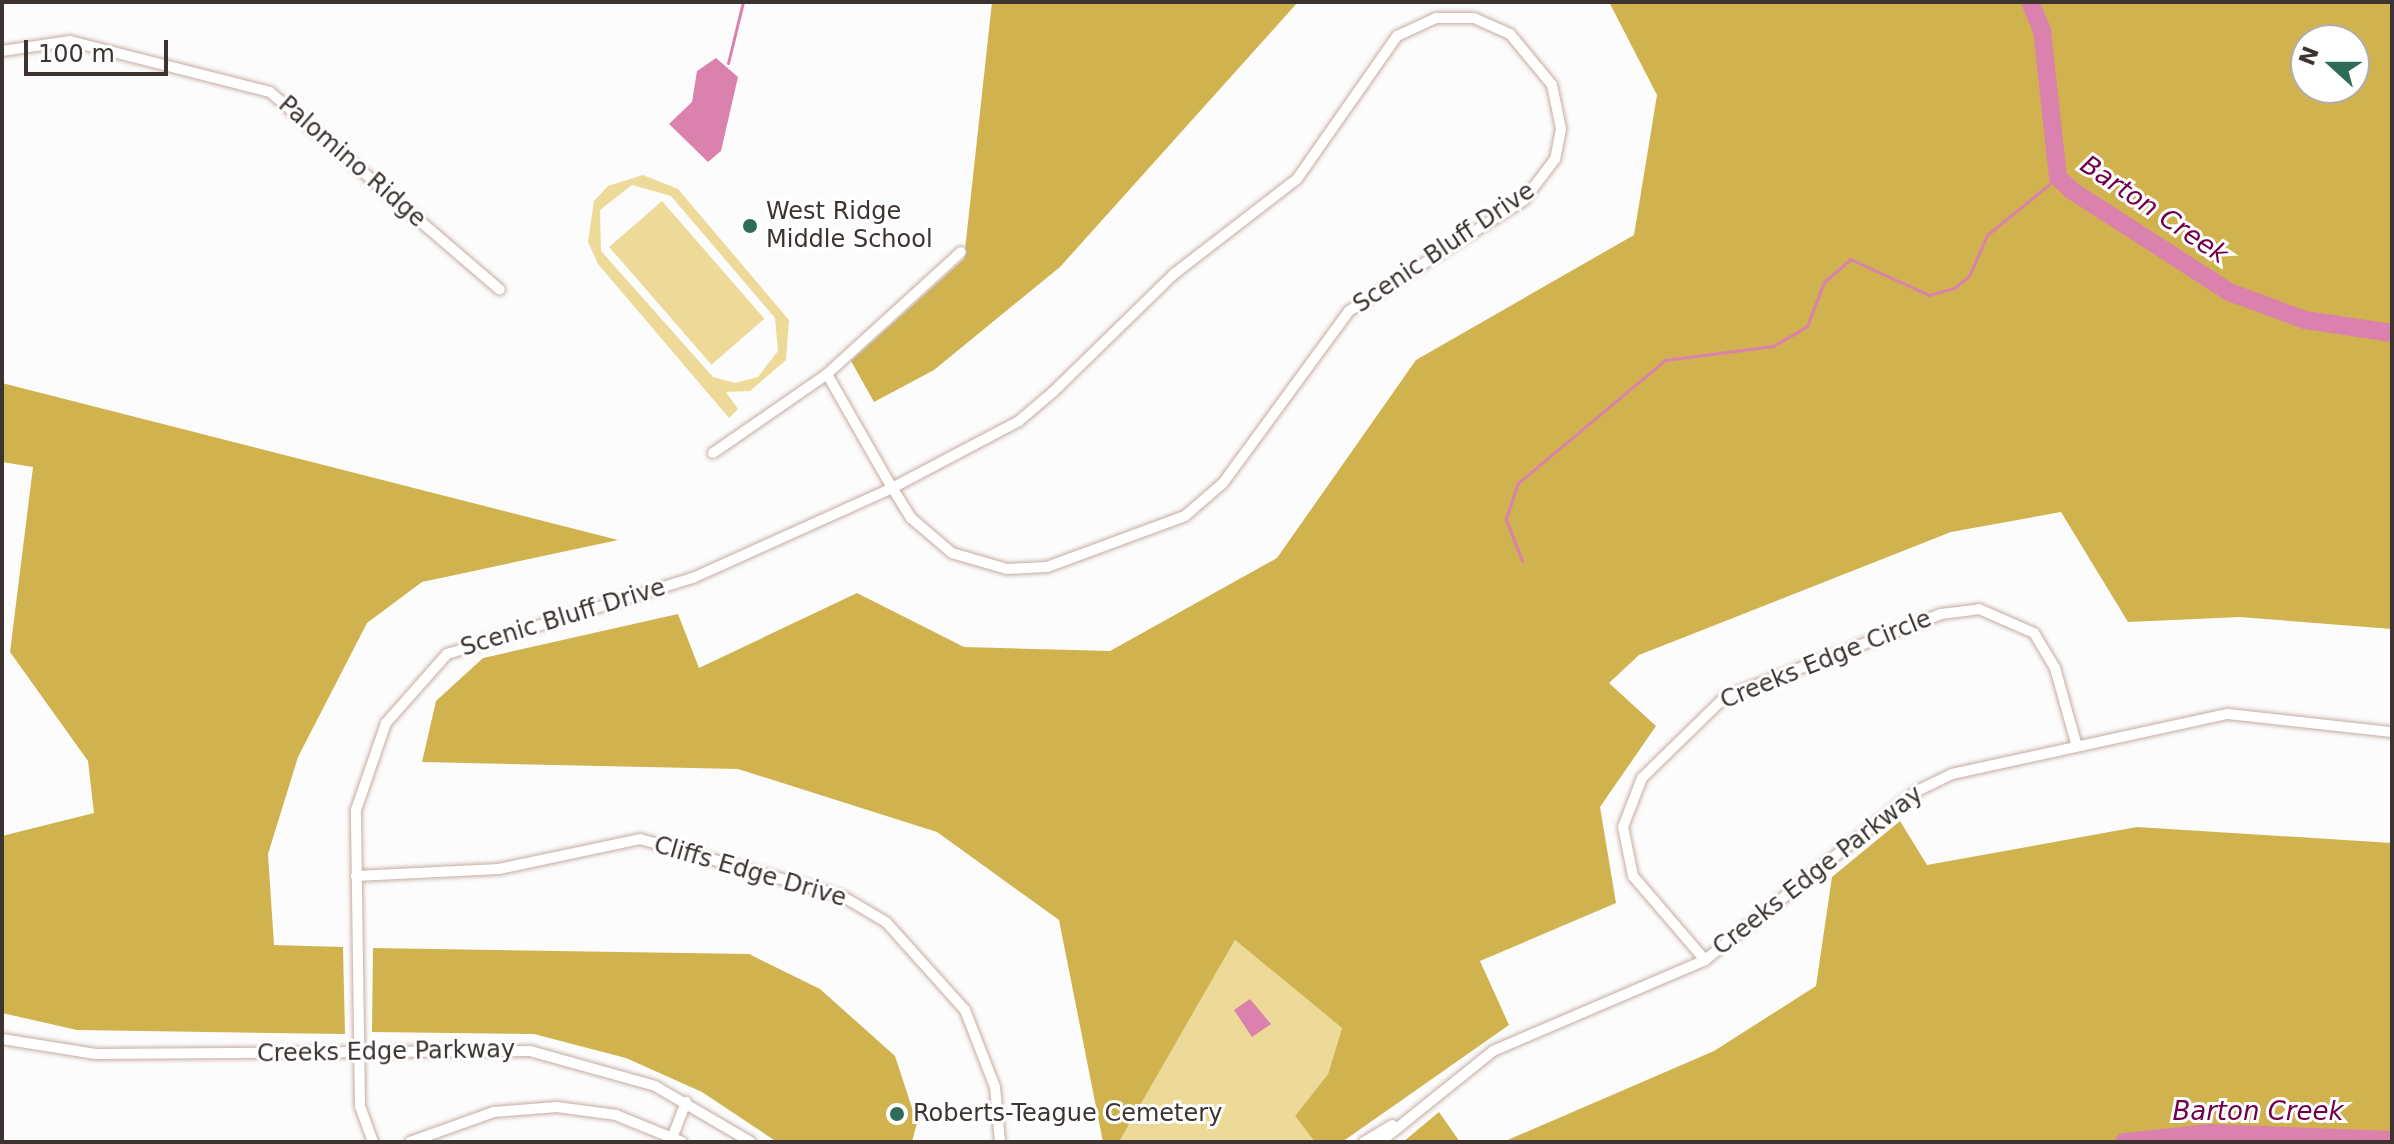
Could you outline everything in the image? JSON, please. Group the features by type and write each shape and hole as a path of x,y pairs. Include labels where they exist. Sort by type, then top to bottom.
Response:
{"street":[{"name":"Scenic Bluff Drive","path":"373,1142 360,1106 356,810 369,759 405,695 447,654 693,578 892,488 1019,421 1174,274 1297,179 1397,36 1436,18 1474,18 1510,34 1541,65 1561,129 1542,182 1349,311 1223,483 1185,516 1047,567 1007,569 938,543 892,488 827,374"},
{"name":"Palomino Ridge","path":"2,51 70,41 140,53 280,98 500,290"},
{"path":"713,453 827,374 961,252"},
{"name":"Creeks Edge Circle","path":"1705,960 1633,876 1623,827 1642,778 1725,697 1941,614 1979,609 2034,633 2055,668 2076,743"},
{"name":"Creeks Edge Parkway","path":"1380,1142 1493,1051 1705,960 1917,791 1985,763 2228,714 2392,732"},
{"name":"Cliffs Edge Drive","path":"356,876 499,869 640,839 842,896 886,922 965,1010 995,1087 1000,1142"},
{"name":"Creeks Edge Parkway","path":"2,1039 96,1054 530,1051 615,1071 686,1102 751,1142"},
{"path":"410,1142 494,1112 557,1107 616,1115 675,1140 686,1102"},
{"name":"Creeks Edge Parkway","path":"1364,1142 1418,1110"}],"shaded area":[{"path":"992,2 1298,2 1060,267 934,370 874,402 851,361 964,259"},
{"path":"1609,2 2392,2 2392,629 2240,617 2128,622 2061,512 1951,532 1639,655 1609,683 1656,726 1600,807 1616,903 1480,961 1509,1025 1342,1142 1315,1142 1295,1116 1328,1074 1342,1028 1235,940 1119,1142 1103,1142 1059,920 937,832 738,769 422,762 436,701 483,658 678,614 699,668 857,593 964,647 1110,651 1277,558 1416,360 1634,235 1657,95"},
{"path":"716,58 738,77 721,151 708,162 669,124 692,102 697,71"},
{"path":"643,175 678,189 789,320 786,360 750,391 726,392 738,409 729,418 598,264 588,242 594,201 608,186","holes":["632,185 671,196 775,318 778,351 758,377 735,383 713,377 601,251 600,210"]},
{"path":"662,201 764,319 712,365 609,247"},
{"path":"2,383 618,540 422,582 367,623 298,757 268,854 274,945 343,947 345,1034 77,1030 2,1013 2,836 94,813 88,761 10,652 33,467 2,462"},
{"path":"1900,821 1927,865 2137,827 2392,843 2392,1142 1503,1142 1714,1051 1816,986 1832,877"},
{"path":"1235,940 1342,1028 1328,1074 1295,1116 1315,1142 1119,1142"},
{"path":"373,948 749,954 820,989 895,1056 917,1123 912,1142 777,1142 702,1092 626,1058 534,1034 372,1032"},
{"path":"1250,999 1271,1024 1252,1037 1234,1010"},
{"path":"1439,1112 1460,1142 1403,1142"}],"waterway":[{"path":"728,63 743,2"},
{"name":"Barton Creek","path":"2030,2 2042,30 2058,177 2071,190 2229,292 2305,320 2392,333"},
{"path":"1522,561 1506,519 1518,483 1665,360 1773,346 1807,326 1824,282 1850,259 1929,295 1954,288 1969,276 1987,235 2058,177"},
{"path":"2210,1133 2217,1142"},
{"name":"Barton Creek","path":"2124,1142 2210,1133 2392,1140"}],"place":[{"name":"West Ridge Middle School","path":"750,226"},
{"name":"Roberts-Teague Cemetery","path":"897,1114"}]}
